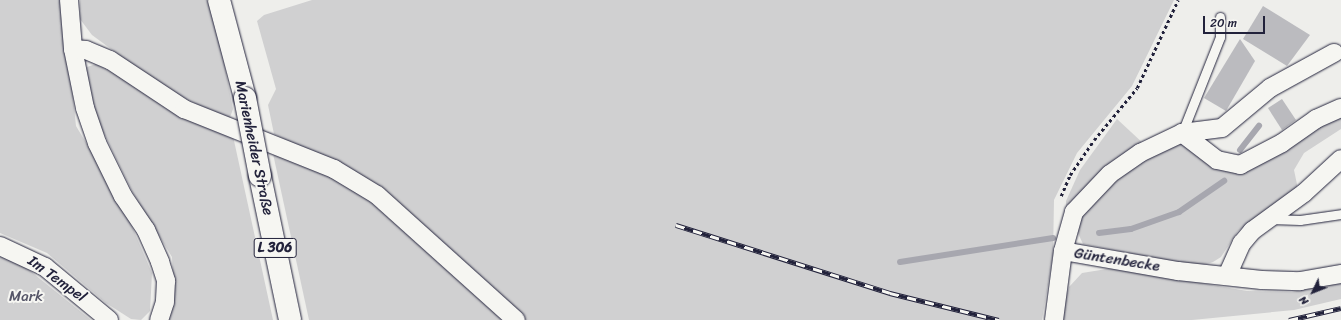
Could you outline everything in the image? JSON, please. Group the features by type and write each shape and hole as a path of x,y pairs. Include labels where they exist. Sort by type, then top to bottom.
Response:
{"main road":[{"name":"Marienheider Straße","path":"219,0 245,98 290,320"}],"street":[{"path":"69,0 73,49 85,108 97,143 123,196 146,230 160,262 166,281 165,302 159,320"},
{"path":"73,49 86,50 110,60 184,108 334,169 377,195 516,320"},
{"name":"Güntenbecke","path":"1334,53 1270,88 1222,128 1182,133 1140,153 1110,174 1074,212 1063,251 1226,276 1300,281 1341,274"},
{"path":"1182,133 1217,160 1240,165 1282,143 1316,119 1341,108"},
{"path":"1226,276 1242,243 1341,159"},
{"name":"Im Tempel","path":"0,246 45,267 109,320"},
{"path":"1054,320 1063,251"}],"lane":[{"path":"1182,133 1220,37 1220,16"},
{"path":"1269,219 1300,220 1341,214"}],"path":[{"path":"1060,203 1074,170 1137,88 1178,0"}],"green space":[{"path":"0,0 63,0 76,126 121,201 152,273 150,311 141,320 131,319 106,303 47,253 0,233"},
{"path":"80,0 207,0 218,32 233,109 229,120 164,88 92,35 80,19"},
{"path":"312,0 1174,0 1132,86 1077,153 1054,200 1053,255 1042,320 523,320 316,155 274,134 268,105 276,89 257,21 264,15"},
{"path":"96,64 233,136 273,320 167,320 174,296 172,257 132,191 96,117 84,74 87,67"},
{"path":"1341,113 1341,129 1304,153 1294,170 1298,189 1238,231 1221,257 1213,262 1204,265 1191,265 1083,244 1076,229 1083,210 1116,178 1175,143 1183,142 1225,169"},
{"path":"1117,119 1145,145 1066,210 1066,201 1080,170"},
{"path":"272,149 308,162 372,200 507,320 309,320"},
{"name":"Mark","path":"8,253 91,320 0,320 0,254"},
{"path":"1113,268 1247,291 1292,292 1341,281 1341,299 1294,310 1192,320 1059,320 1069,287 1082,273"}],"building":[{"path":"1263,6 1310,35 1287,66 1243,39"},
{"path":"1240,39 1255,61 1226,111 1204,98"},
{"path":"1282,99 1296,120 1282,130 1268,108"}],"waterway":[{"name":"Güntenbecke","path":"1240,150 1259,126"},
{"name":"Güntenbecke","path":"1099,233 1131,229 1179,212 1224,181"},
{"path":"900,262 1053,238"}],"railway":[{"path":"676,225 890,293 999,320"},
{"path":"1289,320 1341,308"}]}
